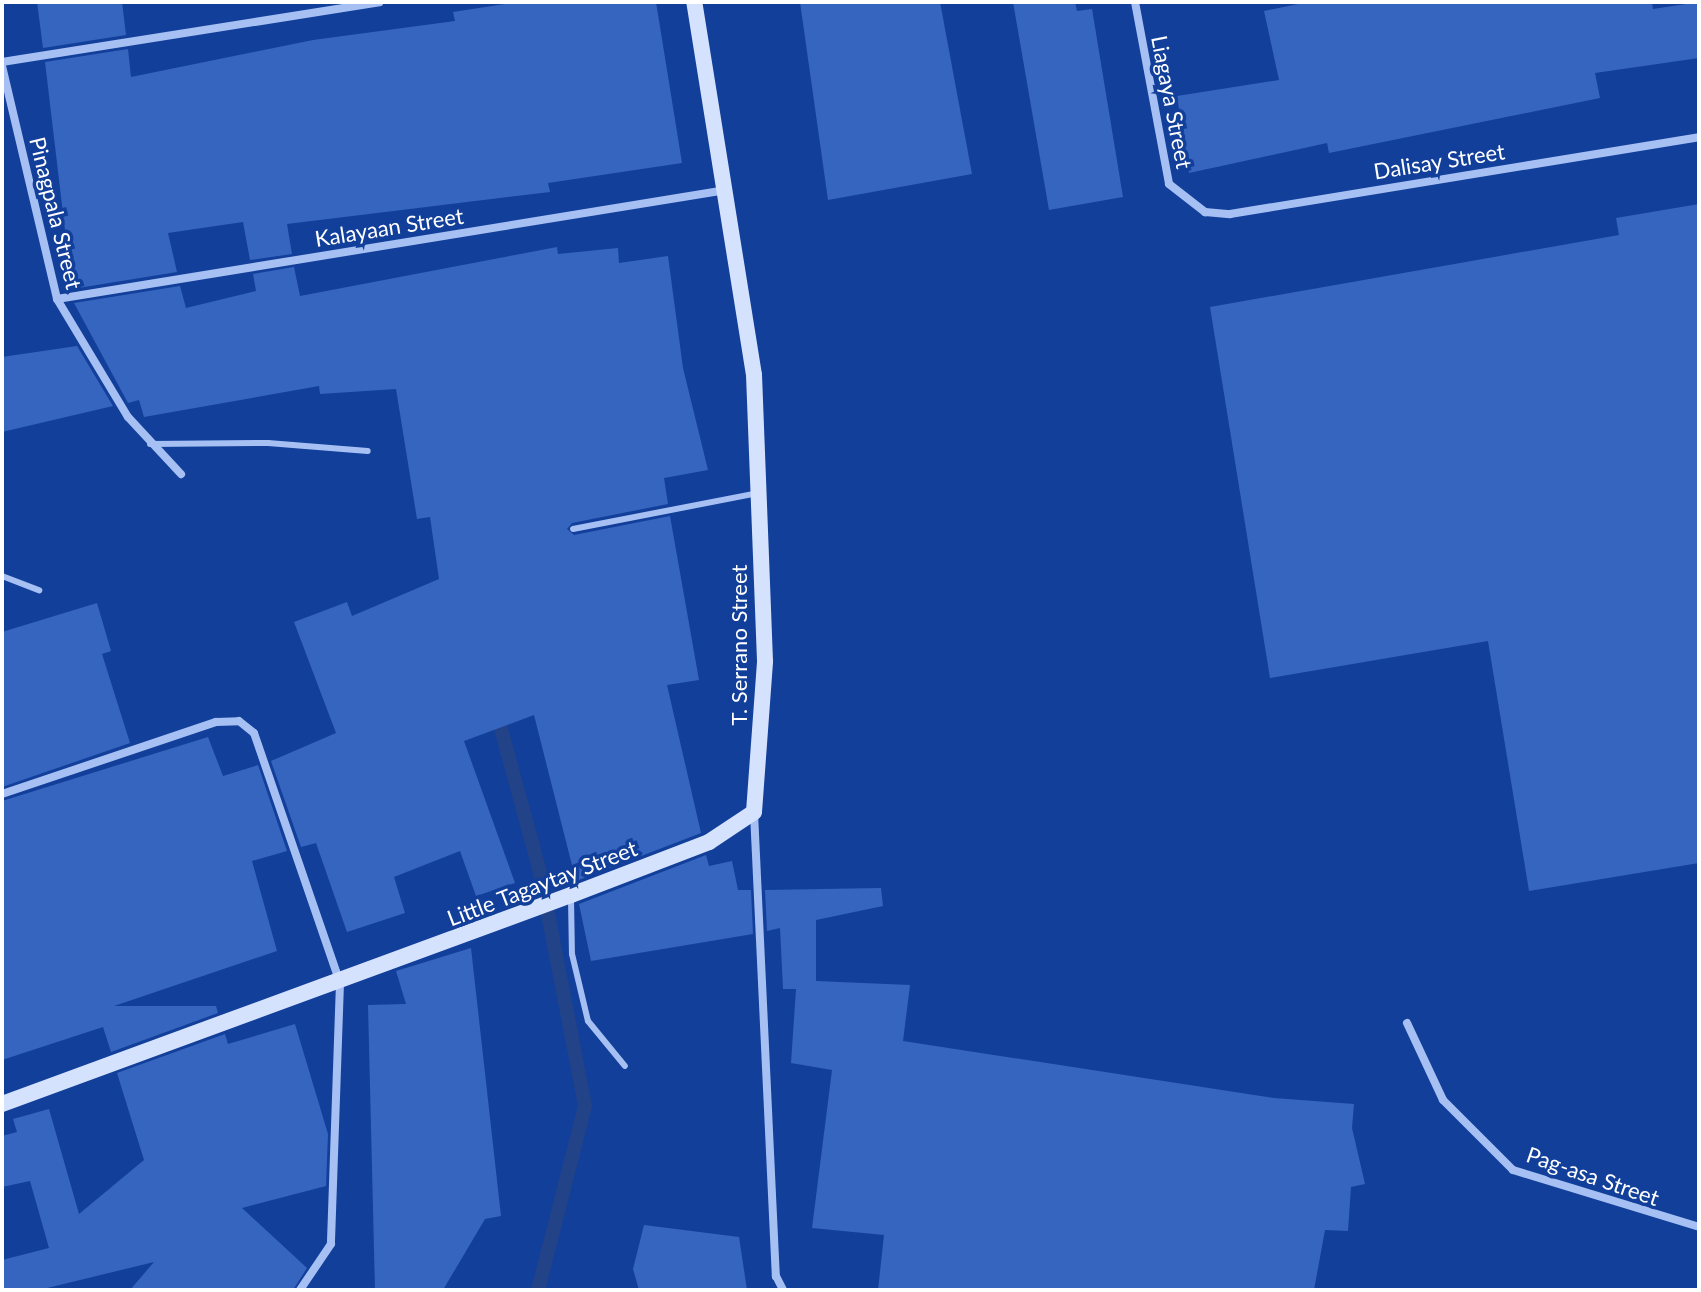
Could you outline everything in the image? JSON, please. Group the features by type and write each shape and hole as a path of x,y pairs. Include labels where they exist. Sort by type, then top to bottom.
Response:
{"street":[{"path":"2,64 379,2"},
{"name":"T. Serrano Street","path":"694,2 727,190 754,375 765,661 754,812 776,1276 783,1290"},
{"name":"Liagaya Street","path":"1135,2 1163,164 1186,203"},
{"name":"Pinagpala Street","path":"2,64 57,299 98,373 150,444 181,474"},
{"name":"Dalisay Street","path":"1186,203 1230,214 1699,137"},
{"name":"Kalayaan Street","path":"57,299 727,190"},
{"path":"2,794 216,722 239,721 254,733 340,983 331,1244 300,1290"},
{"name":"Little Tagaytay Street","path":"2,1104 340,983 709,842 754,812"},
{"name":"Pag-asa Street","path":"1407,1023 1443,1100 1513,1170 1699,1227"}],"lane":[{"path":"150,444 268,443 368,451"},
{"path":"573,529 759,493"},
{"path":"2,576 39,590"},
{"path":"568,896 572,954 588,1021 625,1066"}],"building":[{"path":"37,2 122,2 126,35 43,48"},
{"path":"518,2 656,2 682,163 548,183 550,192 287,224 292,254 250,260 243,222 168,233 177,272 72,289 45,62 128,49 131,77 313,40 455,21 453,12"},
{"path":"800,2 940,2 972,174 828,200"},
{"path":"1013,2 1075,2 1077,11 1092,9 1123,197 1049,210"},
{"path":"1308,2 1652,2 1653,9 1699,2 1699,58 1595,73 1600,98 1329,153 1327,143 1189,173 1177,96 1279,80 1264,11"},
{"path":"1699,204 1699,863 1529,891 1488,641 1270,678 1210,307 1619,235 1616,218"},
{"path":"557,247 558,254 618,248 619,263 668,256 683,368 708,470 664,478 668,504 572,523 567,529 574,535 670,516 699,680 667,685 701,833 576,881 534,715 464,741 515,883 476,896 460,851 394,877 405,913 347,932 316,843 301,847 271,761 336,733 294,622 347,602 352,616 439,579 430,517 417,519 396,389 320,394 319,386 144,417 139,400 128,403 74,303 180,286 186,308 256,291 253,274 294,267 300,296"},
{"path":"77,346 113,406 2,432 2,357"},
{"path":"97,603 111,651 102,654 130,743 2,787 2,632"},
{"path":"208,737 223,776 258,765 287,851 252,861 277,951 114,1006 216,1006 218,1013 111,1052 103,1027 2,1060 2,801"},
{"path":"706,855 709,866 732,861 738,890 751,890 753,934 591,961 579,904"},
{"path":"881,888 883,906 816,920 816,981 910,985 903,1041 1274,1098 1354,1104 1352,1128 1365,1184 1351,1187 1348,1231 1325,1230 1314,1290 878,1290 884,1235 812,1228 832,1070 791,1063 796,989 783,989 780,928 767,931 765,890"},
{"path":"471,948 501,1216 485,1219 443,1290 375,1290 368,1005 406,1004 396,971"},
{"path":"295,1024 328,1134 326,1186 242,1208 307,1268 293,1290 130,1290 154,1262 39,1290 2,1290 2,1260 49,1248 30,1181 2,1187 2,1136 17,1132 13,1119 49,1109 79,1214 144,1160 117,1073 225,1034 228,1044"},
{"path":"644,1225 739,1237 747,1290 639,1290 633,1269"}],"waterway":[{"path":"500,725 540,872 585,1106 538,1290"}]}
